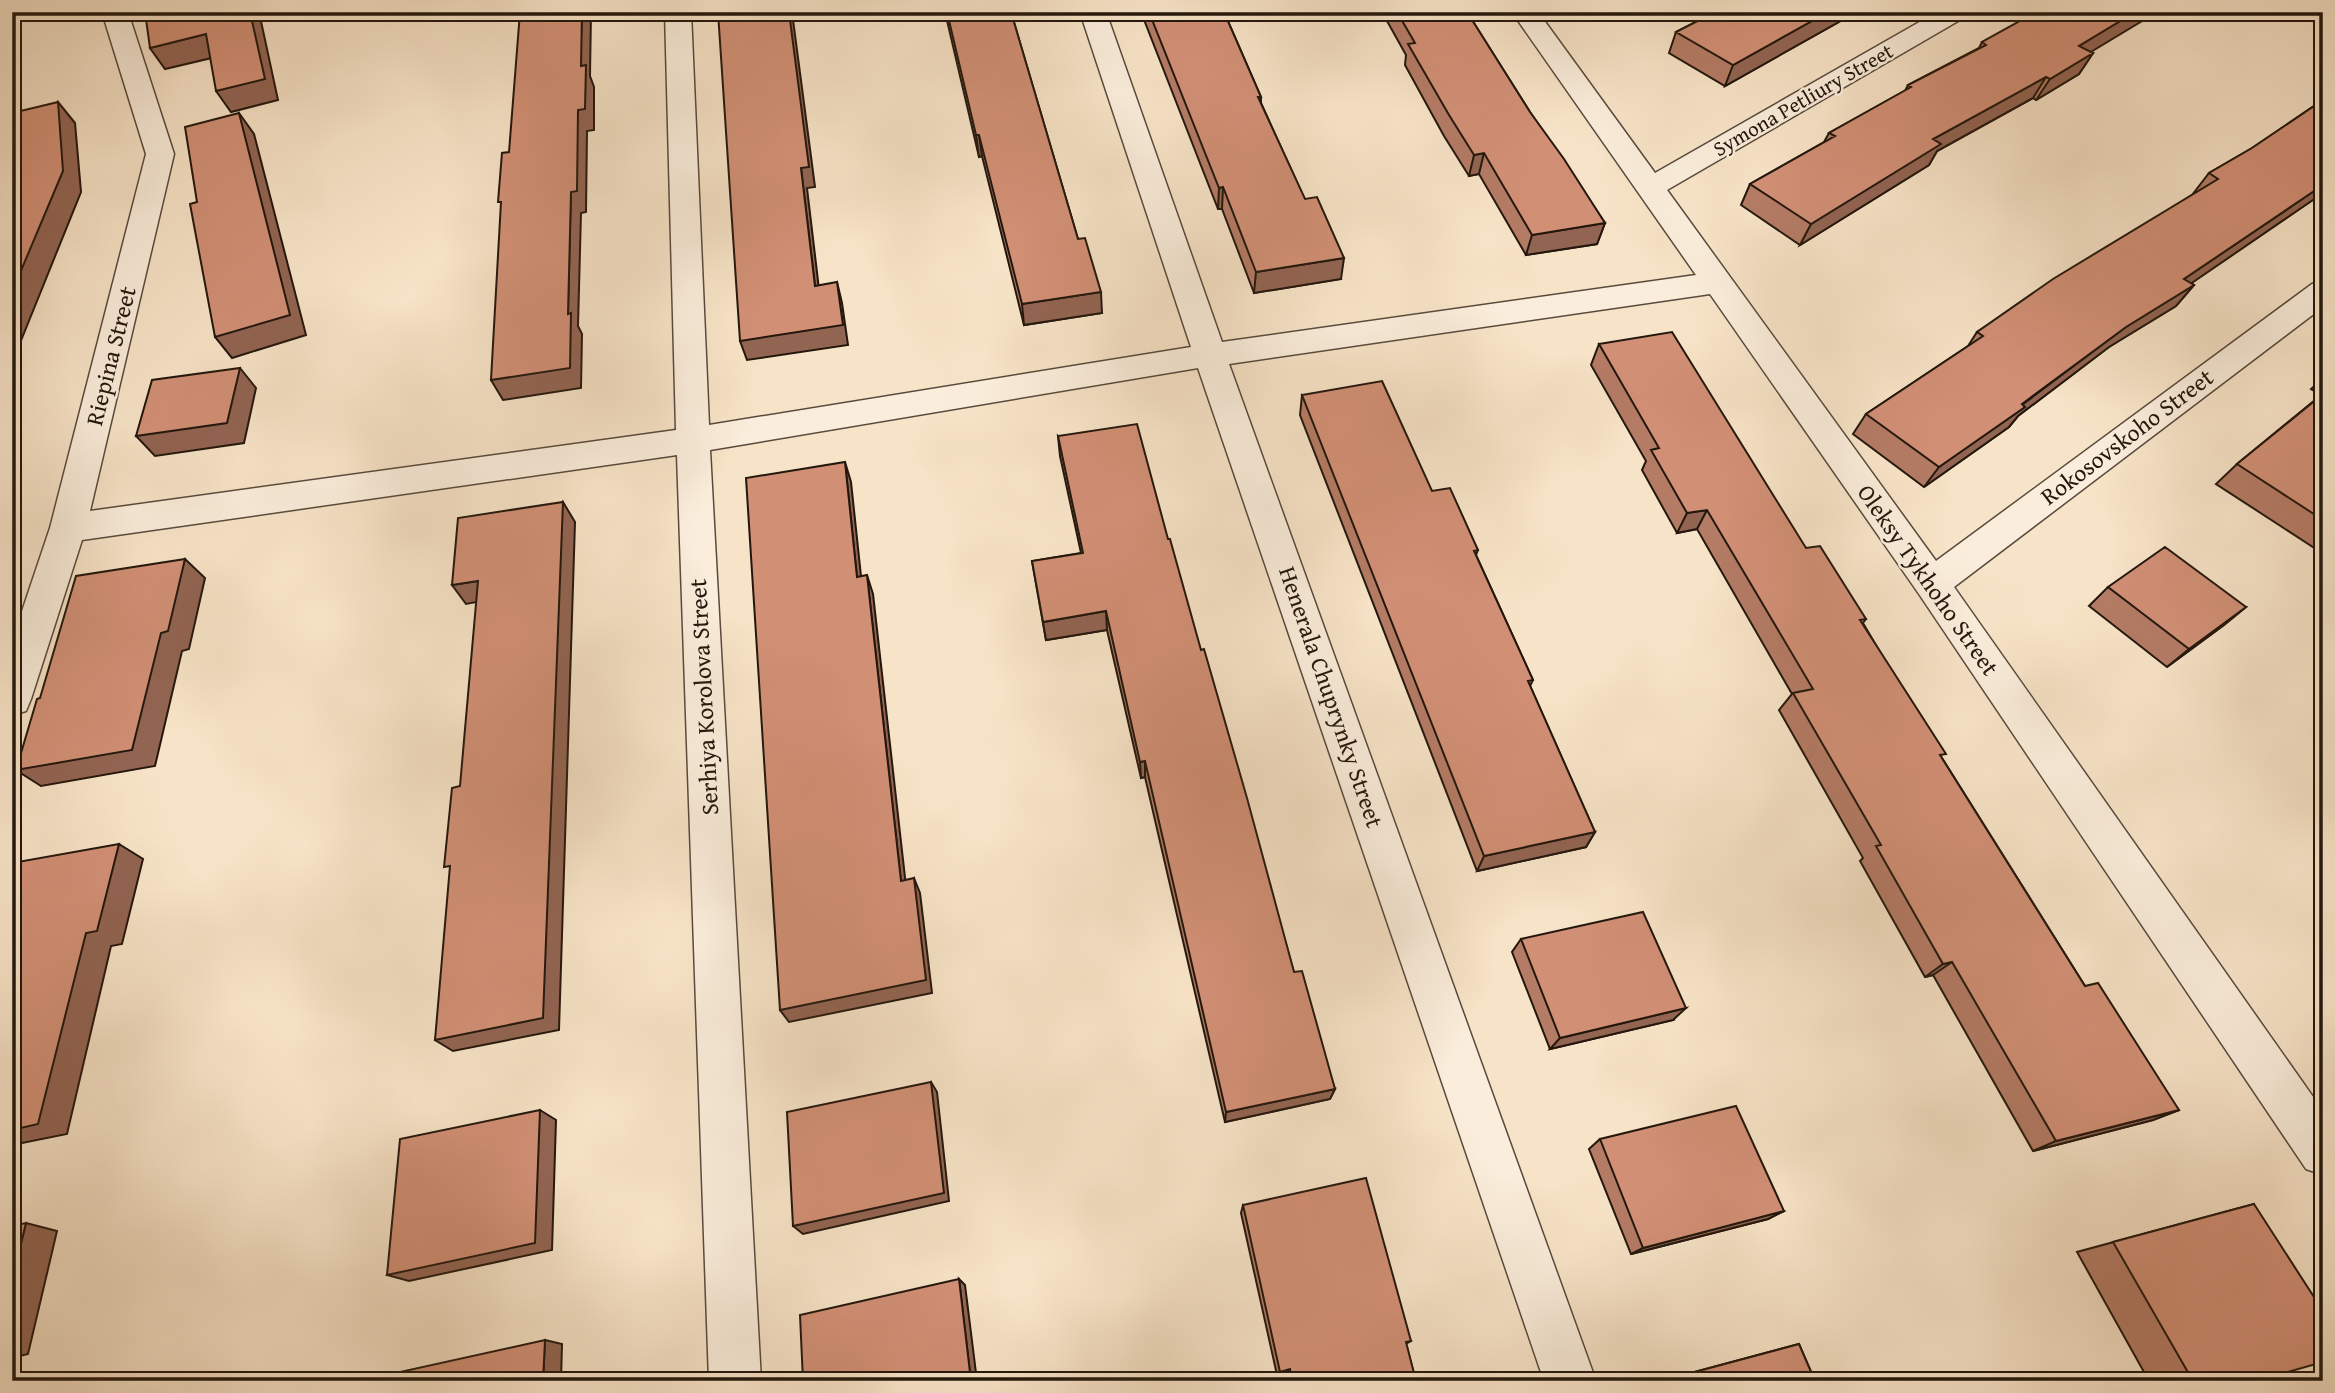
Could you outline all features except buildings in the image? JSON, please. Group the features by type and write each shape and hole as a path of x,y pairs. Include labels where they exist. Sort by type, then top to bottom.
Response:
{"street":[{"name":"Riepina Street","path":"12,699 68,528 160,154 115,12"},
{"name":"Serhiya Korolova Street","path":"678,12 693,440 735,1381"},
{"name":"Henerala Chuprynky Street","path":"1093,12 1210,355 1570,1381"},
{"name":"Oleksy Tykhoho Street","path":"1525,12 1932,584 2323,1152"},
{"name":"Symona Petliury Street","path":"1650,187 1956,12"},
{"path":"68,528 693,440 1210,355 1717,283"},
{"name":"Rokosovskoho Street","path":"1932,584 2323,291"}]}
